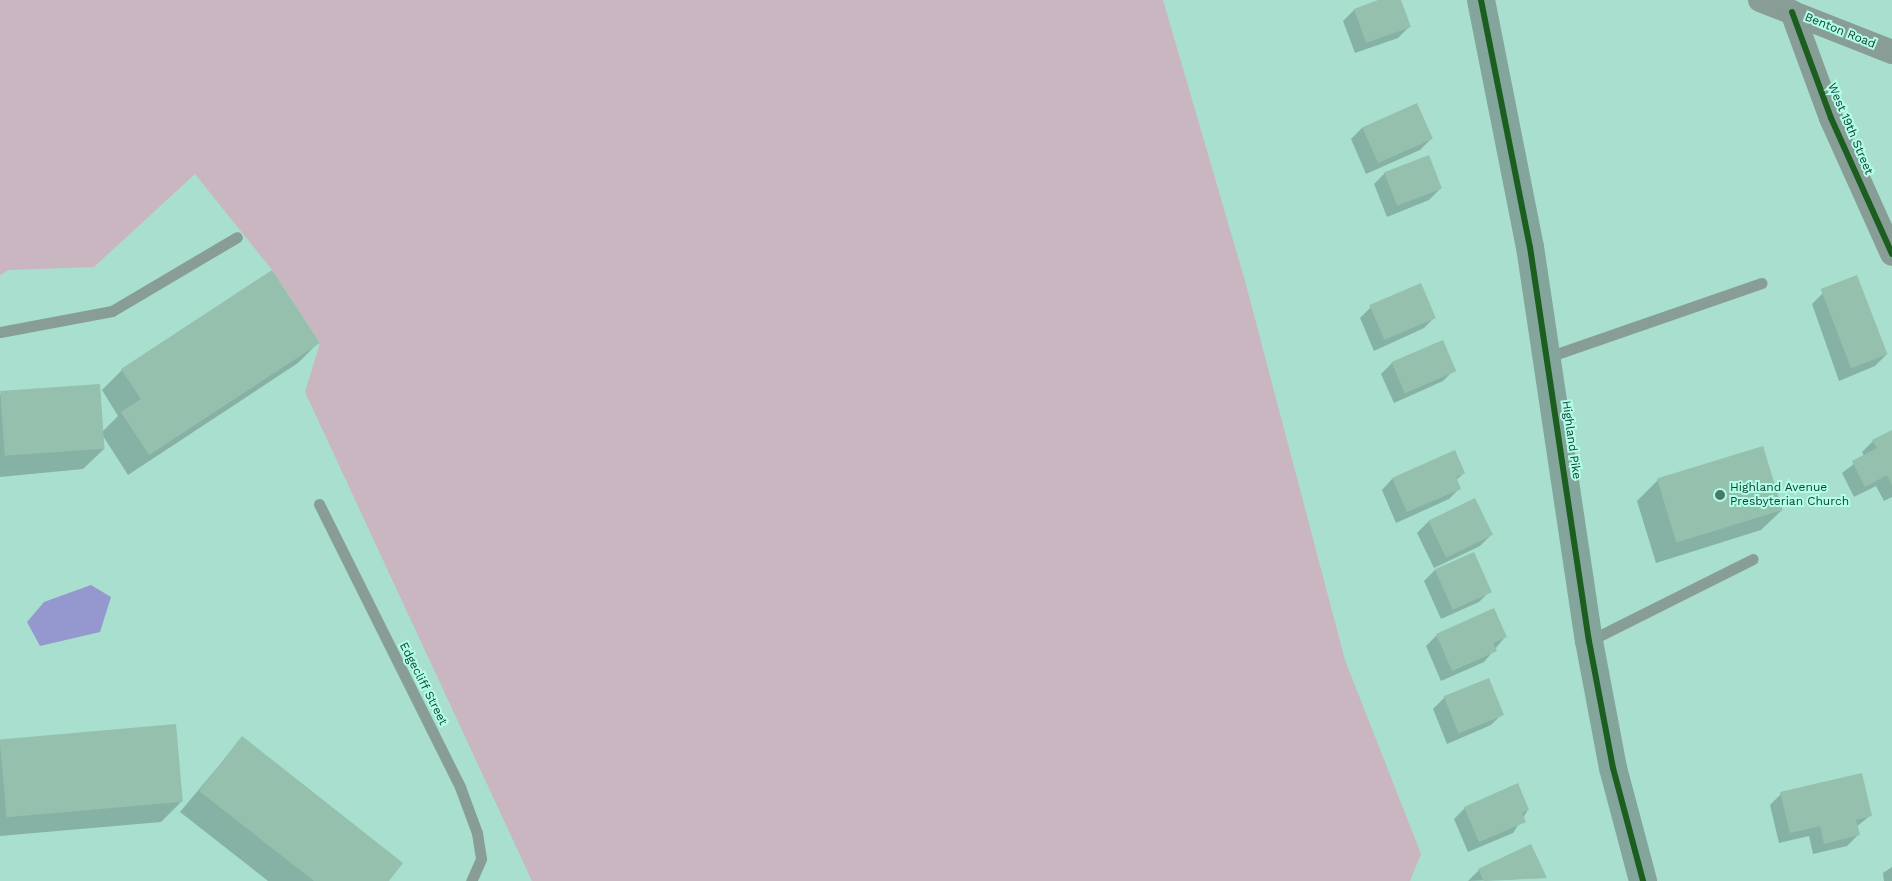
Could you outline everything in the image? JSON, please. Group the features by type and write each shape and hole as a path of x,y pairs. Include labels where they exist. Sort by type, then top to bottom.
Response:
{"street":[{"name":"Highland Pike","path":"1481,0 1548,357 1589,641 1613,768 1643,881"},
{"name":"Benton Road","path":"1760,0 1892,52"},
{"name":"West 19th Street","path":"1792,12 1831,118 1892,254"}],"lane":[{"path":"0,332 112,312 237,238"},
{"path":"1548,357 1762,283"},
{"name":"Edgecliff Street","path":"319,504 460,788 478,833 481,859 472,881"},
{"path":"1589,641 1753,558"}],"shaded area":[{"path":"0,0 1163,0 1245,281 1345,660 1421,854 1410,881 532,881 305,392 320,343 272,270 195,174 94,267 9,270 0,275"}],"water":[{"path":"91,585 111,597 100,632 40,646 27,622 44,602"}],"building":[{"path":"1378,0 1401,0 1411,27 1366,43 1354,9"},
{"path":"1417,103 1433,139 1378,163 1362,127"},
{"path":"1429,155 1442,189 1397,206 1384,172"},
{"path":"272,270 320,343 149,455 121,412 141,399 121,369"},
{"path":"1857,275 1887,354 1851,368 1821,289"},
{"path":"1421,283 1436,318 1384,340 1369,305"},
{"path":"1443,340 1456,371 1405,393 1391,362"},
{"path":"100,384 105,449 5,456 0,391"},
{"path":"1892,430 1892,485 1887,475 1865,487 1852,461 1877,448 1872,440"},
{"name":"Highland Avenue Presbyterian Church","path":"1763,446 1783,510 1676,543 1657,478"},
{"path":"1455,450 1465,473 1456,477 1461,489 1407,512 1392,478"},
{"path":"1475,498 1493,535 1446,558 1428,521"},
{"path":"1474,552 1492,592 1453,610 1435,569"},
{"path":"1494,608 1507,637 1493,643 1497,651 1452,671 1436,634"},
{"path":"1489,678 1504,715 1459,733 1444,696"},
{"path":"176,724 183,802 6,817 0,739"},
{"path":"242,736 403,863 389,881 314,881 199,791"},
{"path":"1862,773 1872,816 1856,820 1860,835 1824,844 1820,826 1790,833 1780,792"},
{"path":"1518,783 1529,810 1522,813 1526,822 1479,842 1464,807"},
{"path":"1531,844 1547,878 1484,881 1478,869"}],"cycle path":[{"path":"1481,0 1530,247 1589,641 1613,768 1643,881"},
{"path":"1792,12 1831,118 1892,254"}],"place":[{"name":"Highland Avenue Presbyterian Church","path":"1720,495"}]}
